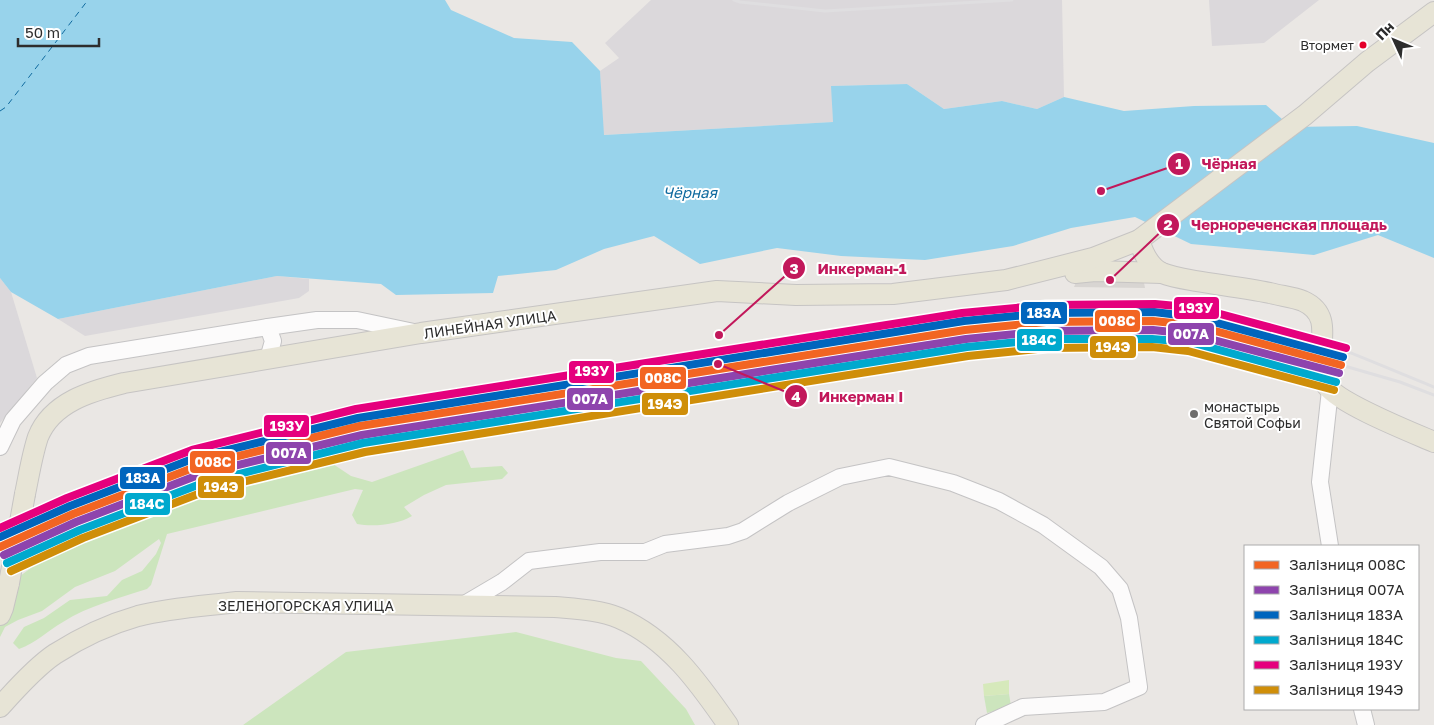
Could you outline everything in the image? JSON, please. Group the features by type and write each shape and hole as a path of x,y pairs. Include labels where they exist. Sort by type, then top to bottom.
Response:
{"main road":[{"name":"ЛИНЕЙНАЯ УЛИЦА","path":"0,615 9,583 25,494 38,436 55,411 72,401 102,388 422,333 717,291 796,295 893,294 1006,280 1094,258 1146,235 1304,115 1368,62 1434,12"},
{"path":"1146,235 1149,262 1162,273"},
{"path":"1006,280 1095,271 1162,273 1185,279 1296,298 1313,307 1323,326 1320,369 1330,390 1358,407 1434,442"},
{"name":"ЗЕЛЕНОГОРСКАЯ УЛИЦА","path":"0,707 53,655 99,631 138,616 237,602 555,607 591,611 619,618 649,635 683,664 728,725"}],"street":[{"path":"0,447 13,420 45,383 66,365 89,356 316,320 357,320 422,333"},
{"path":"268,327 273,341 268,359"},
{"path":"1330,390 1320,482 1330,545"},
{"path":"463,605 502,582 529,562 600,552 645,552 664,544 728,536 743,531 788,503 840,477 890,467 953,483 999,501 1043,524 1102,567 1120,589 1129,618 1140,687 1104,702 1023,707 984,725"},
{"path":"1362,710 1366,725"}],"shaded area":[{"path":"651,0 1062,0 1064,97 1037,109 1002,101 944,109 907,84 832,86 833,122 603,135 600,71 619,58 605,43"},
{"path":"1209,0 1319,0 1264,43 1212,46"},
{"path":"1141,266 1145,288 1074,287 1080,273"},
{"path":"277,276 309,279 309,291 299,298 85,336 58,319"},
{"path":"0,278 11,292 37,378 0,423"}],"green space":[{"path":"463,450 471,468 502,466 508,473 502,479 446,485 404,507 412,516 392,523 377,525 357,524 352,515 363,490 355,489 167,534 151,585 147,589 83,611 57,625 31,644 19,649 13,643 24,627 44,618 70,600 107,596 122,580 142,571 156,554 161,543 159,539 115,571 75,587 42,611 5,627 0,637 0,591 43,559 48,549 154,507 258,478 333,464 351,476 372,482"},
{"path":"516,632 616,658 641,661 686,709 695,725 243,725 346,652"},
{"path":"1009,680 1009,694 984,696 983,684"},
{"path":"1009,694 1011,706 987,713 984,696"}],"water":[{"path":"0,0 445,0 451,10 514,38 572,42 600,71 604,135 833,122 831,86 907,84 944,109 1002,101 1037,109 1064,97 1124,111 1194,106 1266,105 1291,127 1357,126 1434,143 1434,258 1378,235 1314,255 1191,244 1135,217 1071,228 1013,246 925,260 841,256 777,248 700,264 654,236 604,249 556,270 498,276 493,293 396,295 381,284 277,276 58,319 11,292 0,278"}],"ferry route":[{"path":"0,111 6,107 88,0"}],"railway":[{"path":"734,0 825,11 1012,0"},
{"path":"198,466 319,426 359,417 915,329 1103,304 1140,302 1178,304 1244,316 1309,336 1434,387"},
{"path":"1341,365 1400,382 1434,395"},
{"path":"0,531 205,458"},
{"path":"0,557 184,492"}],"rail line":[{"name":"193У","path":"0,528 67,498 192,450 356,409 962,313 1046,305 1155,304 1198,308 1346,348"},
{"name":"183А","path":"0,537 70,506 195,458 358,418 964,321 1046,313 1154,312 1195,317 1343,357"},
{"name":"008С","path":"0,547 73,514 198,466 360,426 965,330 1046,322 1153,321 1193,325 1341,365"},
{"name":"007А","path":"4,555 76,522 201,474 362,435 966,339 1046,331 1153,330 1191,334 1339,373"},
{"name":"184С","path":"7,563 80,530 203,483 363,443 967,347 1047,339 1152,339 1190,342 1336,382"},
{"name":"194Э","path":"11,571 83,538 206,491 365,452 968,356 1047,348 1152,347 1188,351 1334,390"}],"place":[{"name":"Втормет","path":"1363,45"},
{"name":"Чёрная","path":"1101,191"},
{"name":"Чернореченская площадь","path":"1110,280"},
{"name":"Инкерман-1","path":"719,335"},
{"name":"Инкерман I","path":"718,364"},
{"name":"монастырь Святой Софьи","path":"1194,414"}]}
